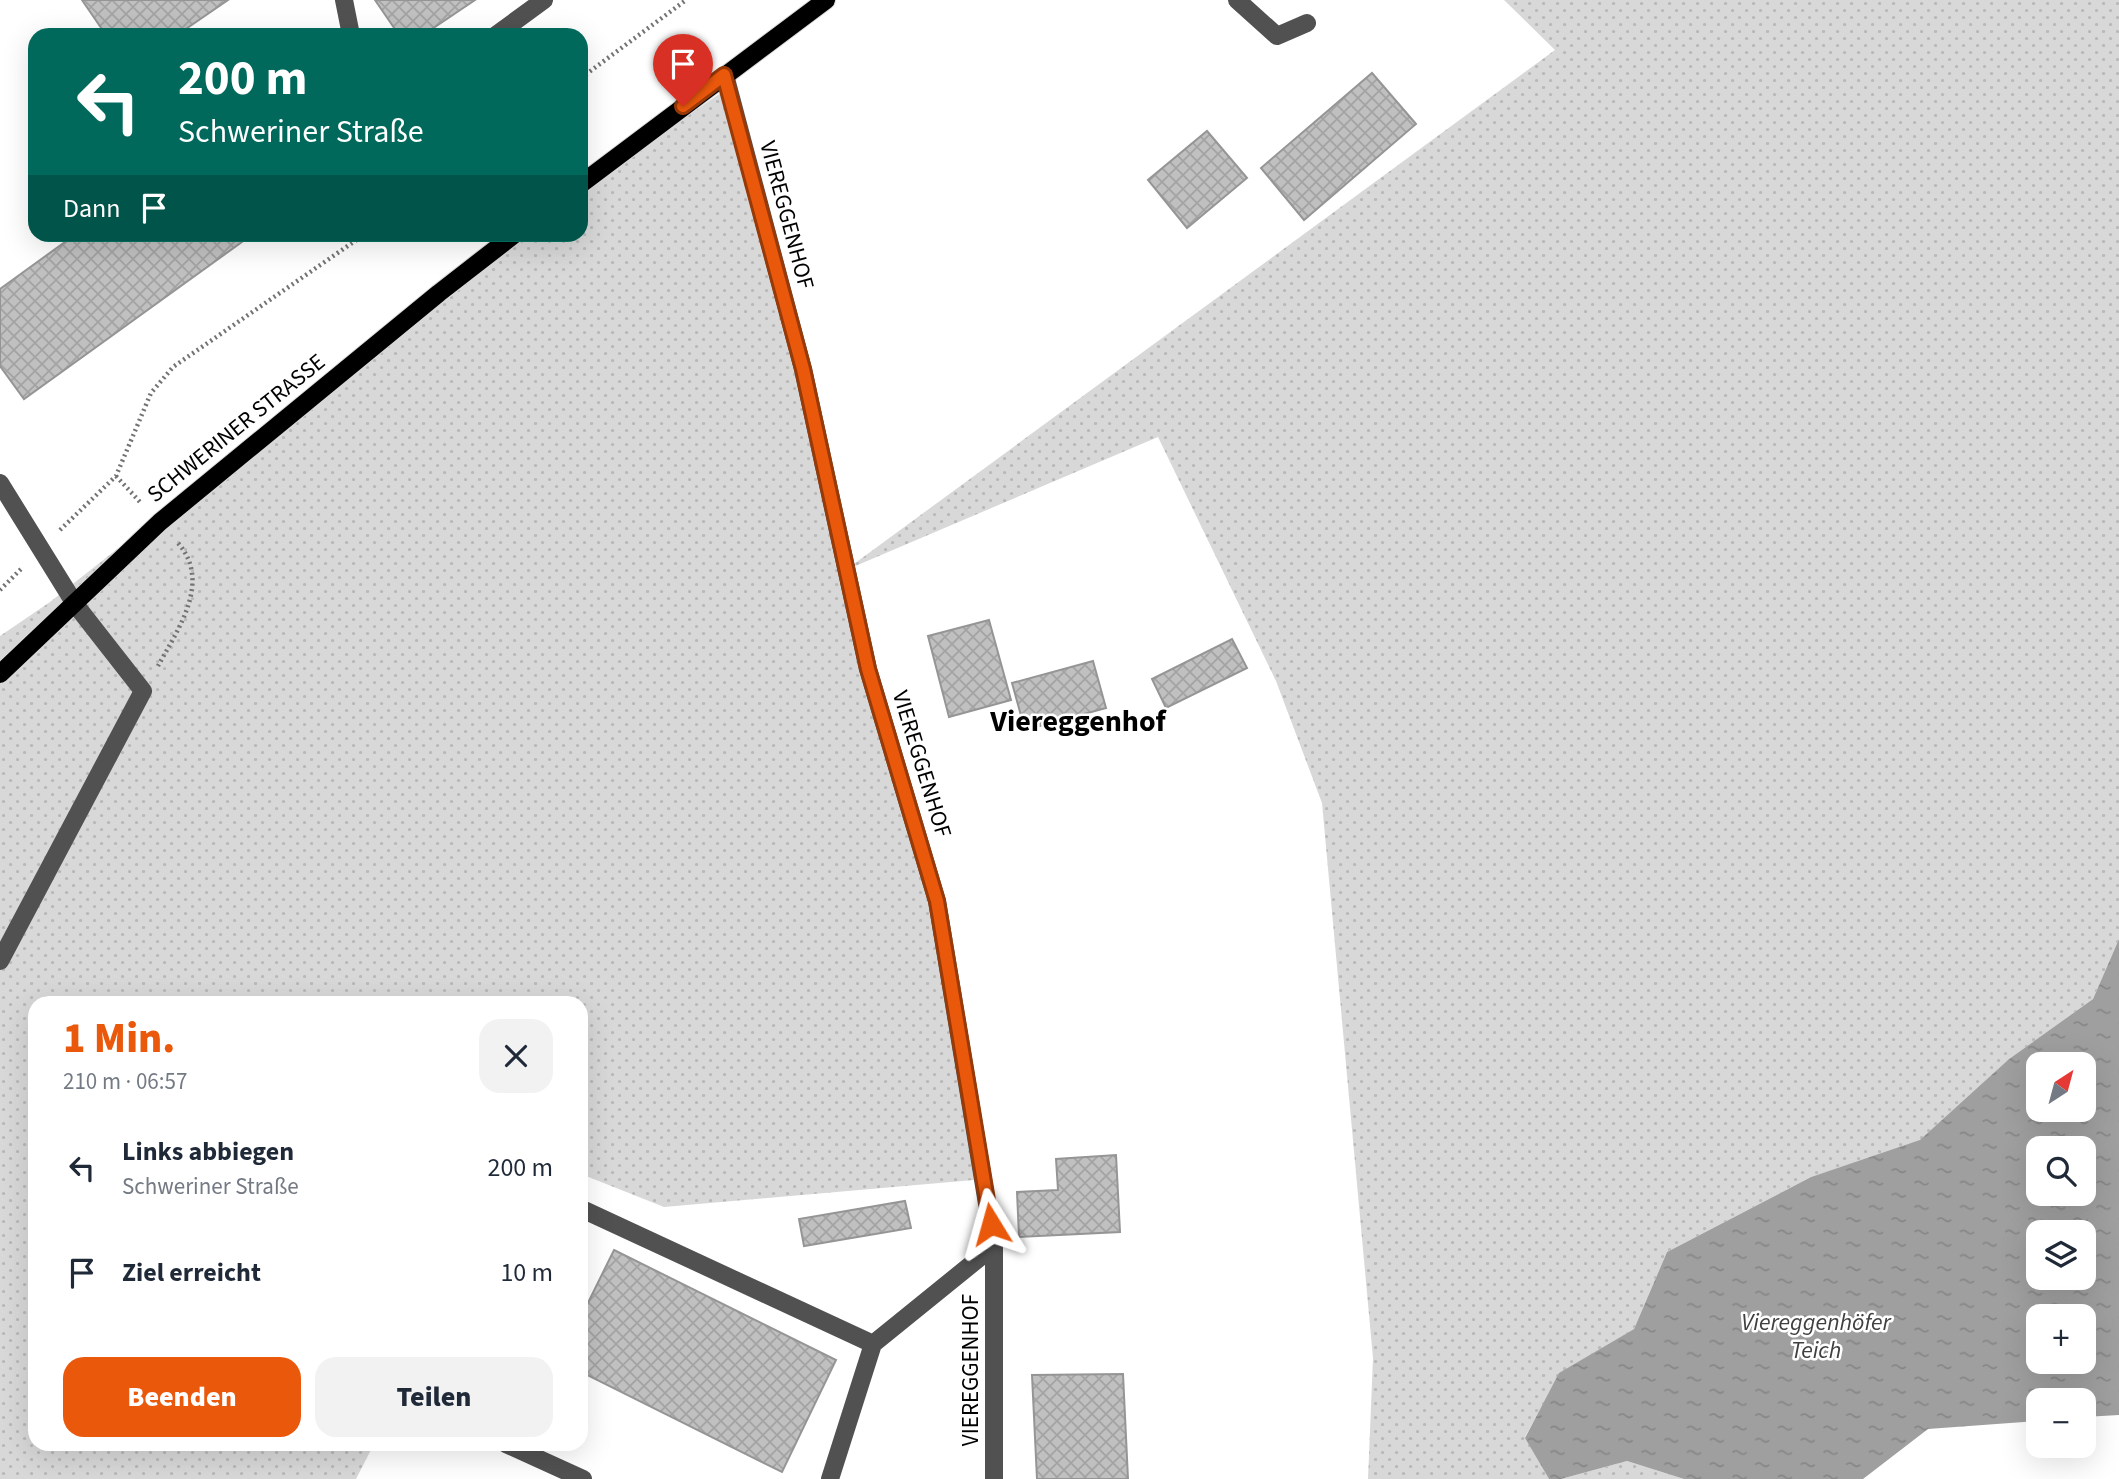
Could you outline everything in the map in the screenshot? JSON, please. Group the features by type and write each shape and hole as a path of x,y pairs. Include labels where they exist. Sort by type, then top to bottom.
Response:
{"main road":[{"path":"588,179 826,0"},
{"name":"SCHWERINER STRASSE","path":"0,674 160,523 505,242"}],"street":[{"path":"344,0 350,28"},
{"path":"506,28 544,0"},
{"path":"1237,0 1277,36 1307,23"},
{"name":"VIEREGGENHOF","path":"724,75 803,369 868,669 937,901 995,1246 994,1479"},
{"path":"0,483 43,547 75,604 144,691 0,961"},
{"path":"588,1212 873,1344"},
{"path":"830,1479 873,1344 995,1246"},
{"path":"521,1451 583,1479"}],"path":[{"path":"588,73 686,0"},
{"path":"0,590 116,476 151,393 173,368 354,242"},
{"path":"116,476 183,549 192,569 188,610 144,691"}],"shaded area":[{"path":"1504,0 2119,0 2119,939 2093,999 2009,1059 1920,1141 1811,1177 1667,1252 1634,1329 1560,1373 1525,1437 1549,1479 1368,1479 1373,1358 1322,803 1276,681 1158,437 846,570 937,901 985,1179 664,1207 588,1177 588,996 28,996 28,1451 370,1451 356,1479 0,1479 0,636 50,602 506,242 588,242 588,184 725,90 847,569 1555,50"},
{"path":"1627,1461 1684,1479 1561,1479"}],"water":[{"name":"Viereggenhöfer Teich","path":"2119,939 2119,1415 2096,1416 2096,1388 2026,1388 2026,1422 1928,1429 1863,1479 1684,1479 1627,1461 1561,1479 1549,1479 1525,1438 1559,1373 1634,1329 1667,1252 1811,1177 1920,1140 2009,1059 2093,999"}],"building":[{"path":"82,0 228,0 187,28 101,28"},
{"path":"375,0 475,0 433,28 394,28"},
{"path":"1372,73 1416,124 1304,220 1261,168"},
{"path":"1207,131 1247,178 1187,228 1148,180"},
{"path":"65,242 242,242 24,399 0,366 0,289"},
{"path":"989,620 1011,700 949,717 928,636"},
{"path":"1232,639 1247,668 1166,708 1152,679"},
{"path":"1093,661 1106,708 1025,730 1012,683"},
{"path":"1116,1155 1120,1232 1019,1237 1017,1192 1058,1190 1056,1159"},
{"path":"905,1201 911,1228 804,1246 799,1219"},
{"path":"614,1250 836,1360 782,1472 588,1375 588,1303"},
{"path":"1123,1374 1128,1479 1037,1479 1032,1375"}],"district":[{"name":"Viereggenhof","path":"1078,721"}],"route":[{"path":"683,106 724,75 803,369 868,669 937,901 991,1224"}]}
